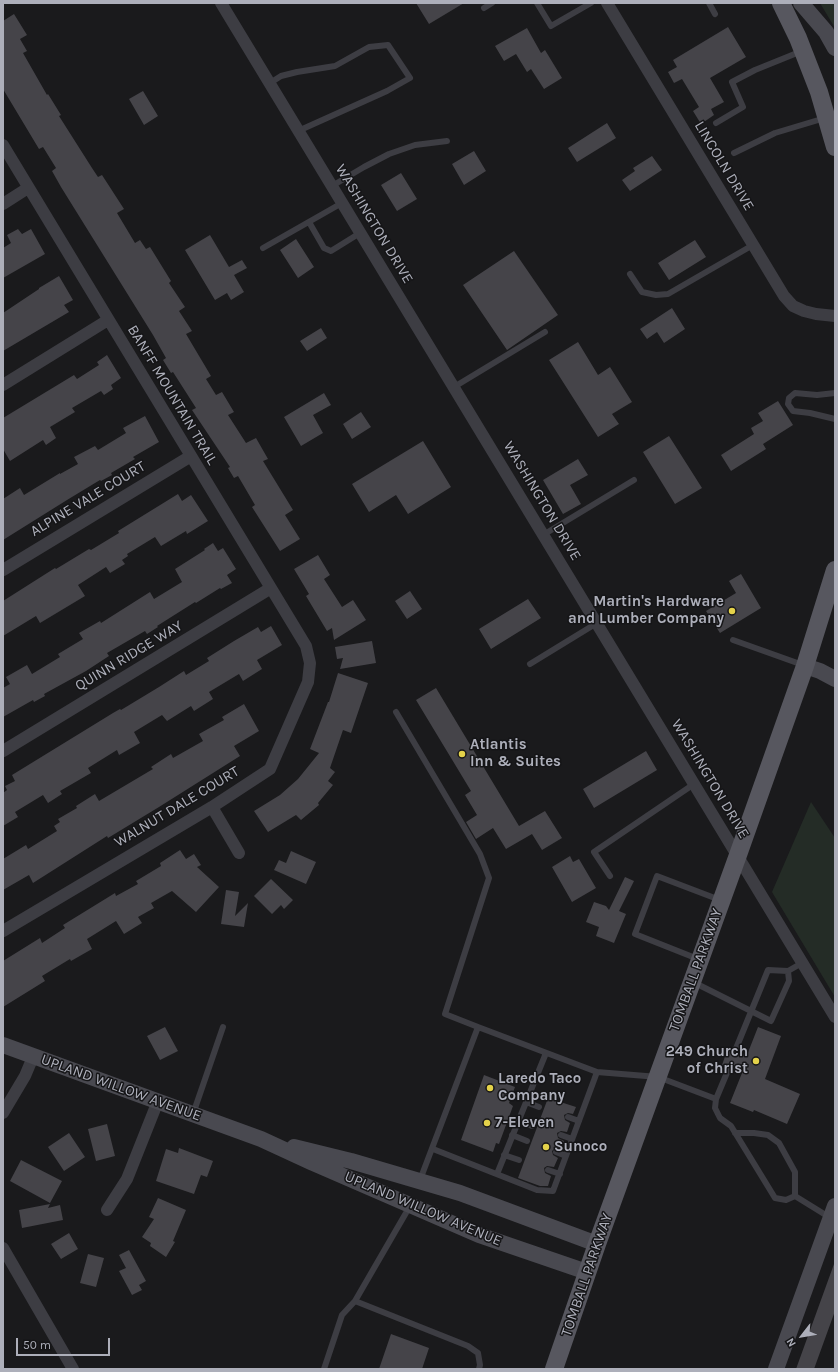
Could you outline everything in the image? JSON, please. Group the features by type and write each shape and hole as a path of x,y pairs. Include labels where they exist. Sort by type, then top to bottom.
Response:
{"main road":[{"path":"781,3 803,51 819,92 835,148"},
{"name":"TOMBALL PARKWAY","path":"554,1369 597,1244 738,855 804,666 835,570"}],"street":[{"name":"WASHINGTON DRIVE","path":"221,3 835,1017"},
{"name":"LINCOLN DRIVE","path":"607,3 784,296 793,306 816,314 835,316"},
{"path":"800,3 826,32 835,48"},
{"name":"BANFF MOUNTAIN TRAIL","path":"3,145 306,646 310,663"},
{"path":"3,204 28,188"},
{"path":"3,385 108,320"},
{"name":"ALPINE VALE COURT","path":"3,570 190,456"},
{"name":"QUINN RIDGE WAY","path":"3,751 271,588"},
{"name":"WALNUT DALE COURT","path":"3,931 212,807 270,769 308,682 310,663"},
{"path":"804,666 820,671 835,679"},
{"path":"212,807 239,853"},
{"name":"UPLAND WILLOW AVENUE","path":"3,1045 261,1139 312,1163 479,1235 587,1272"},
{"path":"3,1113 25,1076 33,1057"},
{"path":"107,1210 127,1179 158,1101"},
{"name":"UPLAND WILLOW AVENUE","path":"261,1139 351,1161 460,1193 597,1244"},
{"path":"410,1206 420,1181"},
{"path":"776,1369 833,1212"},
{"path":"3,1248 72,1369"}],"lane":[{"path":"484,8 492,3"},
{"path":"537,3 551,26 591,3"},
{"path":"709,3 715,14"},
{"path":"270,83 281,76 335,66 368,47 388,45 410,78 387,92 298,131"},
{"path":"716,123 743,107 732,82 756,70 803,51"},
{"path":"734,153 775,133 827,118"},
{"path":"332,186 364,166 389,154 415,145 447,140"},
{"path":"263,248 342,203"},
{"path":"309,222 324,248 331,250 360,233"},
{"path":"630,274 642,292 656,295 668,294 753,245"},
{"path":"454,387 545,332"},
{"path":"835,393 795,393 789,398 788,404 793,412 810,413 835,419"},
{"path":"543,535 634,480"},
{"path":"530,664 597,623"},
{"path":"733,640 804,666"},
{"path":"396,712 480,854 489,878 445,1014 597,1072 658,1077 716,1099"},
{"path":"610,876 594,852 694,784"},
{"path":"700,960 635,934 657,876 721,901"},
{"path":"735,1050 768,970 788,971 802,963"},
{"path":"692,981 771,1020 789,981 788,971"},
{"path":"193,1114 223,1027"},
{"path":"420,1181 478,1027"},
{"path":"497,1174 546,1053"},
{"path":"729,1068 716,1099 715,1108 720,1118 731,1126 774,1198 786,1200 795,1196 833,1212"},
{"path":"433,1149 537,1190 554,1191 597,1072"},
{"path":"526,1102 539,1107"},
{"path":"568,1117 579,1121"},
{"path":"518,1120 532,1126"},
{"path":"735,1133 768,1135 779,1144 795,1172 795,1196"},
{"path":"512,1135 527,1141"},
{"path":"561,1135 572,1139"},
{"path":"556,1152 566,1156"},
{"path":"504,1155 520,1160"},
{"path":"548,1170 560,1174"},
{"path":"324,1369 342,1315 355,1301 410,1206"},
{"path":"355,1301 468,1346 478,1353 480,1365 478,1369"}],"shaded area":[{"path":"820,3 835,3 835,28"},
{"path":"811,802 835,838 835,997 772,892"}],"building":[{"path":"416,3 464,3 429,24"},
{"path":"14,14 27,35 20,39 27,51 23,53 47,95 48,94 61,115 59,116 98,177 102,175 124,209 117,213 135,243 140,240 146,249 150,247 171,281 169,283 185,307 179,311 192,331 186,334 211,376 206,379 216,395 222,392 234,412 228,415 246,443 256,438 268,459 263,461 293,510 285,515 300,539 280,551 252,507 255,505 238,476 234,478 228,468 230,467 192,410 196,408 173,372 171,373 163,360 166,358 153,335 61,187 52,171 56,168 43,147 39,149 3,89 3,21"},
{"path":"728,27 746,57 710,78 724,102 711,109 714,115 701,124 693,111 699,107 682,79 674,83 668,72 677,67 673,60"},
{"path":"527,28 541,53 545,50 562,78 544,89 531,69 527,72 516,54 504,61 495,46"},
{"path":"143,91 158,116 144,125 129,99"},
{"path":"607,123 616,138 577,162 568,148"},
{"path":"474,151 486,171 464,185 452,164"},
{"path":"652,156 662,170 630,191 622,180 635,171 633,168"},
{"path":"401,173 417,199 397,211 381,185"},
{"path":"18,229 22,234 31,229 45,254 3,278 3,248 11,243 7,235"},
{"path":"210,235 229,267 242,260 247,268 234,275 244,292 231,300 227,293 215,300 185,250"},
{"path":"296,239 314,267 298,278 280,250"},
{"path":"695,240 706,257 669,280 658,263"},
{"path":"514,251 558,315 507,350 463,285"},
{"path":"59,276 73,300 64,305 69,312 3,351 3,313"},
{"path":"672,308 685,329 664,343 657,332 647,339 640,329"},
{"path":"321,328 327,338 307,351 300,341"},
{"path":"578,342 598,375 610,367 632,402 612,414 619,424 598,437 549,360"},
{"path":"107,355 121,378 111,385 113,389 104,395 101,391 72,408 75,412 50,427 56,438 46,445 43,440 10,461 3,449 3,418 74,375 77,379 99,365 97,362"},
{"path":"324,393 331,405 313,415 323,433 301,446 284,417"},
{"path":"778,401 793,425 763,444 766,449 731,471 721,455 754,434 751,428 763,421 758,413"},
{"path":"361,412 371,427 352,439 343,424"},
{"path":"145,416 159,442 133,457 135,459 111,473 112,475 101,481 100,480 3,540 3,499 20,488 24,495 78,464 74,457 95,446 98,450 126,433 123,428"},
{"path":"669,436 702,488 675,504 643,452"},
{"path":"423,441 451,487 408,514 396,495 369,512 352,484"},
{"path":"578,459 588,475 570,485 581,504 563,514 543,480"},
{"path":"178,494 182,501 191,495 208,521 187,534 186,531 161,546 155,537 127,554 128,556 122,560 125,564 110,573 106,567 78,585 85,596 40,623 36,616 3,636 3,601 55,568 56,569 89,549 91,550 119,533 118,531"},
{"path":"213,543 218,551 223,548 236,569 227,575 232,583 221,589 220,588 196,603 195,602 147,634 145,631 107,653 109,656 86,671 44,694 45,696 34,702 33,700 3,717 3,688 10,684 6,677 27,665 32,674 60,657 58,654 83,639 79,633 100,621 101,623 150,592 154,599 182,582 175,569 205,550 204,549"},
{"path":"318,555 330,575 324,579 342,607 353,600 366,620 334,640 332,628 327,631 306,596 309,594 294,569"},
{"path":"741,574 761,608 720,633 706,611 736,593 729,581"},
{"path":"410,591 422,609 407,619 395,601"},
{"path":"528,599 541,618 491,649 479,629"},
{"path":"271,626 282,645 257,660 262,669 243,681 239,674 209,692 213,699 194,711 191,706 167,721 162,715 134,732 140,743 119,755 117,750 88,768 91,773 60,791 62,794 48,803 43,795 15,812 18,817 3,826 3,793 7,790 5,786 15,781 12,775 184,671 186,675 209,661 207,658 258,627 261,632"},
{"path":"372,641 376,663 340,669 343,658 337,659 335,647"},
{"path":"338,673 368,683 351,733 343,730 330,768 335,772 328,781 333,785 318,803 319,805 301,820 296,815 268,832 254,811 280,795 298,779 319,753 310,749 329,702"},
{"name":"Atlantis Inn & Suites","path":"436,688 519,826 545,811 562,838 542,850 532,834 506,849 493,828 476,839 466,822 477,815 465,795 471,791 416,700"},
{"path":"244,704 259,731 234,746 240,756 108,838 107,836 33,883 29,875 3,890 3,859 26,845 28,849 57,831 54,826 60,822 58,819 77,808 76,806 95,794 99,801 153,769 151,767 171,754 173,758 203,741 199,734 224,720 222,717"},
{"path":"646,751 657,770 594,808 583,789"},
{"path":"180,850 186,859 194,854 201,865 197,867 219,887 196,912 172,891 151,903 154,908 138,917 142,923 124,934 116,921 87,939 92,949 71,961 70,959 42,976 45,981 3,1007 3,961 40,938 42,943 65,928 63,925 115,893 116,896 138,884 136,881 161,866 160,863"},
{"path":"291,851 316,862 306,884 274,870 279,860 286,863"},
{"path":"570,856 573,862 579,859 596,888 572,902 552,867"},
{"path":"625,877 634,881 619,911 626,914 614,943 596,936 599,927 586,922 594,902 606,906 609,910"},
{"path":"271,879 293,900 284,909 281,905 272,914 254,896"},
{"path":"226,890 239,892 235,916 248,903 244,927 221,924"},
{"path":"165,1027 178,1051 160,1060 147,1036"},
{"path":"758,1027 781,1036 765,1079 800,1094 787,1124 754,1110 753,1112 730,1103 742,1073 733,1069 733,1066 730,1064 725,1066 722,1065 728,1048 731,1049 731,1053 734,1055 737,1055 739,1052 747,1055"},
{"name":"7-Eleven","path":"484,1075 515,1087 509,1103 513,1106 499,1144 496,1143 493,1152 461,1140"},
{"name":"Sunoco","path":"548,1098 576,1107 573,1114 568,1113 564,1115 565,1120 570,1123 567,1132 561,1131 557,1133 558,1138 564,1141 561,1149 555,1148 552,1151 553,1155 558,1158 554,1167 547,1166 544,1168 545,1173 551,1176 548,1186 540,1186 518,1178"},
{"path":"107,1124 115,1156 96,1161 88,1129"},
{"path":"69,1133 85,1157 64,1171 48,1147"},
{"path":"179,1148 213,1161 207,1177 201,1175 194,1194 156,1181 166,1149 178,1153"},
{"path":"21,1160 62,1181 50,1203 10,1181"},
{"path":"158,1198 186,1210 173,1241 175,1242 166,1257 150,1246 151,1243 142,1237 154,1219 149,1217"},
{"path":"50,1204 48,1208 60,1205 63,1220 22,1228 19,1210"},
{"path":"69,1233 78,1249 61,1259 51,1244"},
{"path":"129,1250 146,1281 139,1285 142,1290 132,1295 119,1271 126,1268 119,1255"},
{"path":"88,1254 104,1258 96,1287 80,1283"},
{"path":"834,1264 835,1311 814,1369 796,1369"},
{"path":"391,1334 429,1348 422,1369 379,1369"}],"place":[{"name":"Martin's Hardware and Lumber Company","path":"732,611"},
{"name":"Atlantis Inn & Suites","path":"462,754"},
{"name":"249 Church of Christ","path":"756,1061"},
{"name":"Laredo Taco Company","path":"490,1088"},
{"name":"7-Eleven","path":"487,1123"},
{"name":"Sunoco","path":"546,1147"}]}
